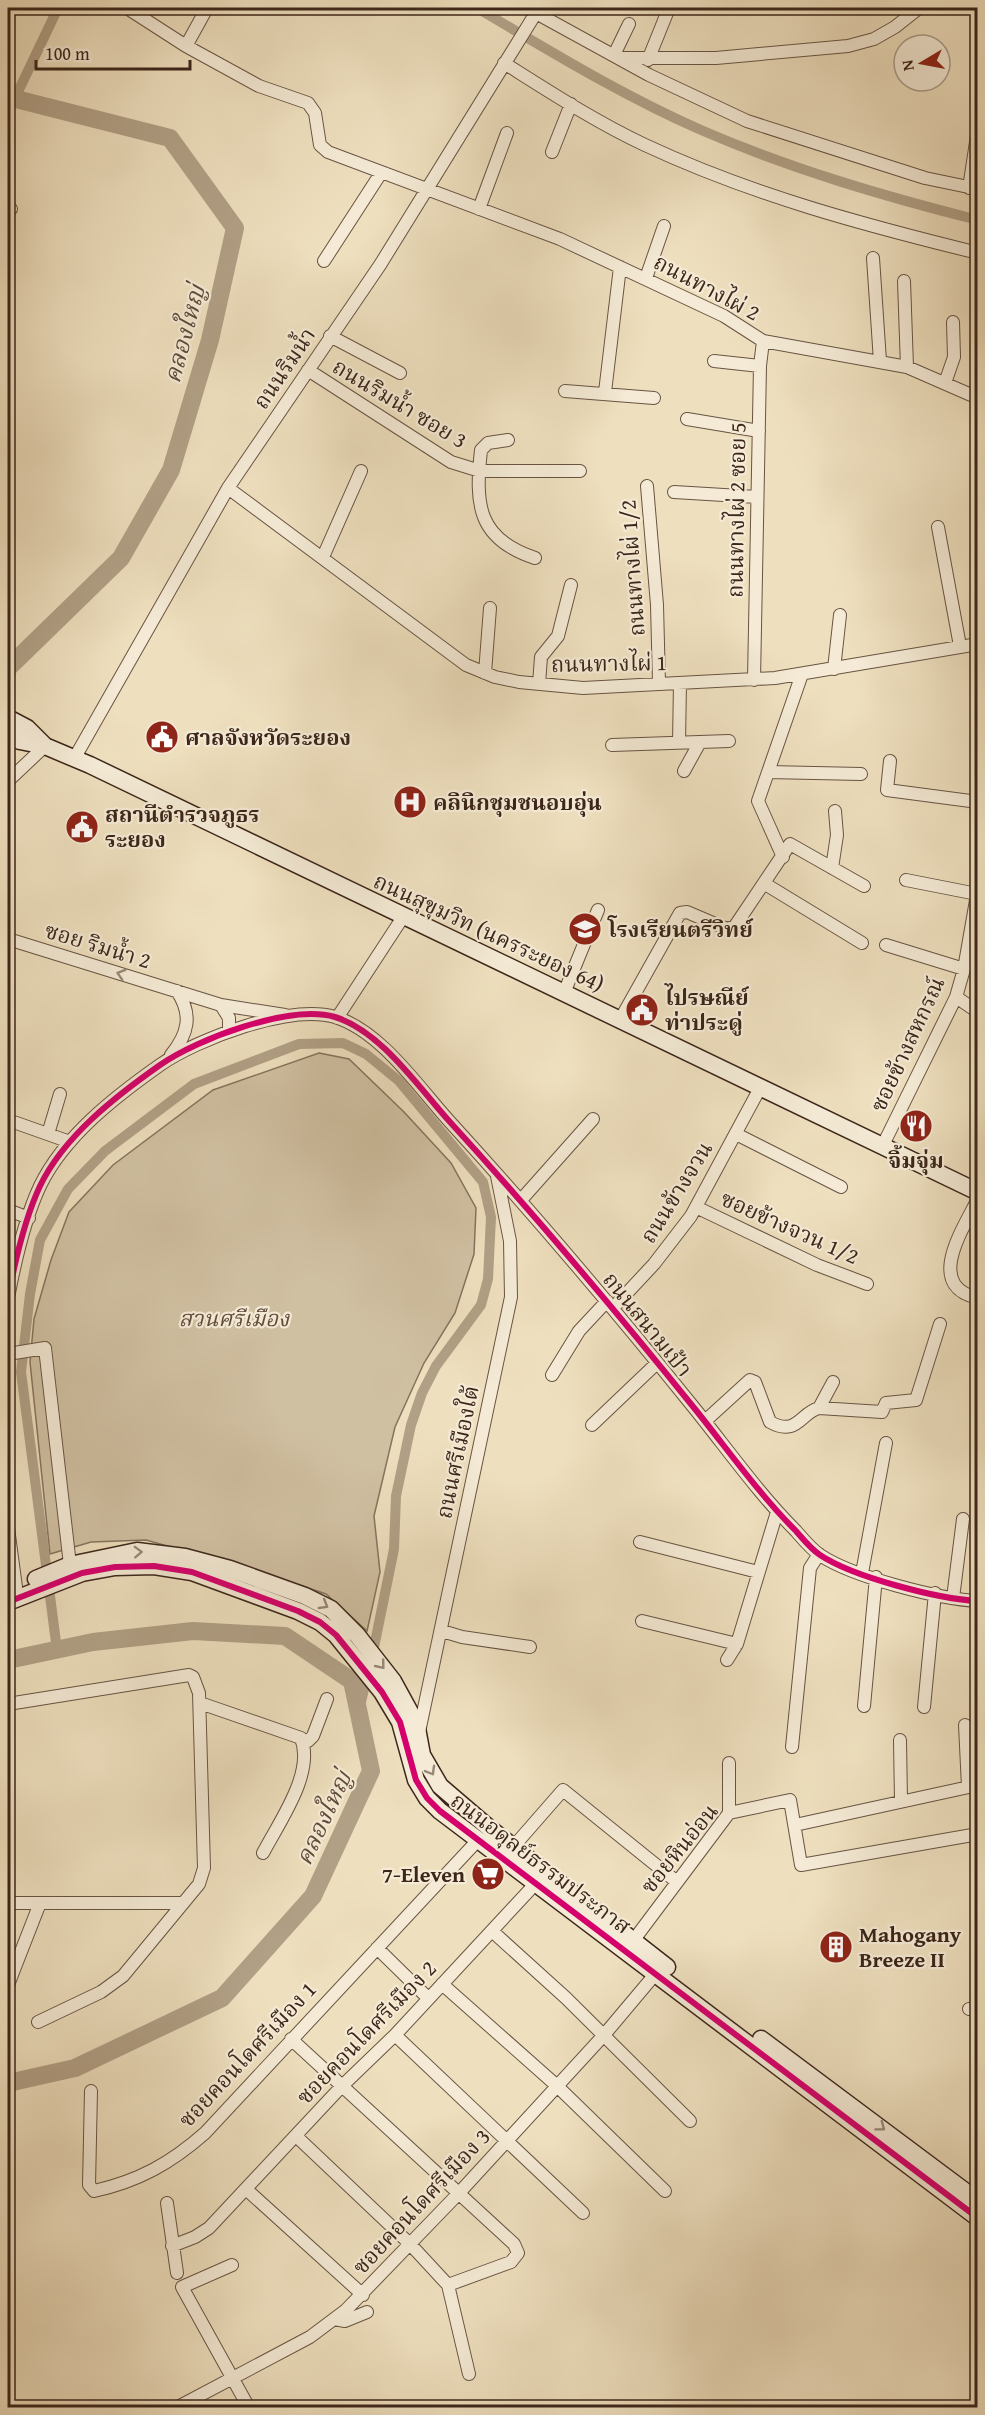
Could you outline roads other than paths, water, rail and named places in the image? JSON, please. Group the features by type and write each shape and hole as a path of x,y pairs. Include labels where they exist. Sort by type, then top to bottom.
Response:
{"street":[{"path":"127,8 186,46 207,8"},
{"path":"648,60 669,8"},
{"path":"616,56 648,60 716,58 848,46 874,39 895,27 919,8"},
{"path":"534,11 616,56 747,121 925,178 973,188 978,129"},
{"name":"ถนนริมน้ำ","path":"74,759 228,488 380,265 534,11"},
{"path":"616,56 629,24"},
{"name":"ถนนทางไผ่ 2","path":"186,46 259,86 308,103 315,113 320,145 328,152 424,190 560,239 724,316 763,340 907,368 978,398"},
{"path":"504,62 571,104 645,145 770,196 860,225 978,253"},
{"path":"552,152 571,104"},
{"path":"479,209 507,133"},
{"path":"324,261 381,173"},
{"path":"646,278 664,226"},
{"path":"873,258 880,362"},
{"path":"605,392 620,267"},
{"path":"904,281 907,368"},
{"path":"945,383 954,357 953,322"},
{"path":"330,336 400,373"},
{"name":"ถนนทางไผ่ 2 ซอย 5","path":"754,680 760,366 763,340"},
{"path":"714,361 760,366"},
{"name":"ถนนริมน้ำ ซอย 3","path":"308,370 451,462 480,471 580,471"},
{"path":"566,391 605,392 654,398"},
{"path":"687,419 759,431"},
{"path":"508,440 484,446 481,450 480,513 489,528 513,551 535,558"},
{"path":"323,557 361,471"},
{"name":"ถนนทางไผ่ 1/2","path":"647,486 657,605 659,683"},
{"name":"ถนนทางไผ่ 1","path":"228,488 466,664 485,673 570,688 754,680 834,669 978,644"},
{"path":"674,492 757,497"},
{"path":"938,527 960,646"},
{"path":"539,684 541,657 558,636 570,585"},
{"path":"485,673 490,608"},
{"path":"834,669 840,615"},
{"path":"783,857 758,801 802,674"},
{"path":"679,743 680,683"},
{"name":"ถนนสุขุมวิท (นครระยอง 64)","path":"8,718 18,735 74,759 760,1088 883,1144 978,1192"},
{"path":"612,745 729,741"},
{"path":"684,771 700,742"},
{"path":"8,781 45,746"},
{"path":"890,761 887,790 978,802"},
{"path":"768,772 861,774"},
{"path":"832,868 837,835 835,811"},
{"path":"620,1020 680,912 687,912 727,930 735,926 790,844 864,886"},
{"path":"906,880 977,895"},
{"path":"765,884 862,943"},
{"name":"ซอยข้างสหกรณ์","path":"883,1144 956,997 964,969 977,895"},
{"path":"564,993 598,910"},
{"path":"337,1017 403,917"},
{"name":"ซอย ริมน้ำ 2","path":"8,939 221,1005 292,1016"},
{"path":"886,945 964,969"},
{"path":"177,992 184,1002 187,1022 197,1034 214,1037"},
{"path":"956,997 978,1012"},
{"path":"167,1060 181,1043 190,1007 200,999"},
{"path":"221,1005 229,1018 229,1031"},
{"path":"8,1293 29,1218 42,1183 70,1142 129,1088 167,1060 229,1031 292,1016"},
{"name":"ถนนสนามเป้า","path":"292,1016 337,1017 358,1028 382,1047 521,1200 610,1305 777,1512 819,1554 876,1577 953,1598 978,1601"},
{"name":"ถนนข้างจวน","path":"552,1375 579,1331 654,1264 696,1208 760,1088"},
{"path":"48,1134 60,1094"},
{"path":"521,1200 593,1119"},
{"path":"8,1120 70,1142"},
{"path":"736,1134 842,1187"},
{"name":"ถนนศรีเมืองใต้","path":"418,1739 511,1298 512,1266 505,1209 496,1172"},
{"path":"978,1199 950,1262 953,1283 959,1292 978,1298"},
{"name":"ซอยข้างจวน 1/2","path":"696,1208 817,1265 867,1284"},
{"path":"8,1210 29,1218"},
{"path":"705,1421 750,1380 755,1382 770,1422 776,1425 797,1424 813,1409 882,1412 886,1403 916,1400 940,1324"},
{"path":"8,1354 45,1348 68,1571"},
{"path":"592,1425 656,1364"},
{"path":"819,1408 833,1382"},
{"path":"862,1572 886,1443"},
{"path":"727,1659 737,1644 777,1512"},
{"path":"953,1598 963,1519"},
{"path":"8,1528 10,1593"},
{"path":"640,1542 758,1572"},
{"name":"ถนนอดุลย์ธรรมประภาส","path":"10,1593 34,1586 68,1571 137,1551 185,1557 255,1586 317,1601 337,1614 350,1640 393,1680 400,1722 416,1780 440,1811 537,1882 630,1945 929,2172 978,2218"},
{"path":"792,1747 810,1568 819,1554"},
{"path":"864,1706 876,1577"},
{"path":"924,1707 935,1593"},
{"path":"642,1621 737,1644"},
{"path":"442,1631 472,1639 530,1647"},
{"path":"8,1704 189,1675 198,1684 200,1703 204,1868 193,1892 180,1903 123,1976 101,1992 38,2022"},
{"path":"302,1742 308,1741 313,1736 327,1699"},
{"path":"200,1703 292,1733 302,1742 305,1755 301,1778 263,1853"},
{"name":"ถนนอดุลย์ธรรมประภาส","path":"398,1704 416,1723 422,1755 440,1786 452,1799 514,1846 630,1945 657,1972 929,2172 978,2201"},
{"path":"795,1825 973,1786 965,1725"},
{"path":"900,1740 901,1801"},
{"path":"729,1764 729,1813"},
{"path":"514,1846 563,1790 677,1882"},
{"name":"ซอยหินอ่อน","path":"630,1945 729,1813 790,1800 801,1865 978,1834"},
{"name":"ซอยคอนโดศรีเมือง 1","path":"91,2091 89,2184 94,2191 124,2184 147,2175 185,2151 205,2133 479,1839"},
{"name":"ซอยคอนโดศรีเมือง 2","path":"172,2246 195,2237 226,2211 341,2086 395,2035 537,1882"},
{"path":"8,1903 180,1903"},
{"path":"8,1985 40,1903"},
{"path":"492,1931 604,2035 690,2121"},
{"path":"377,1948 428,1998"},
{"name":"ซอยคอนโดศรีเมือง 3","path":"176,2408 310,2337 363,2295 604,2035 657,1972"},
{"path":"442,1984 556,2085 665,2191"},
{"path":"395,2035 583,2213"},
{"path":"291,2039 502,2230 514,2244 518,2253 511,2262 448,2284"},
{"path":"296,2136 410,2244 448,2284 470,2374"},
{"path":"246,2188 363,2295"},
{"path":"167,2203 177,2272"},
{"path":"232,2265 183,2287 249,2408"},
{"path":"334,2319 345,2321 367,2312"}],"waterway":[{"path":"15,98 58,8"},
{"path":"477,8 615,88 701,130 838,181 978,220"},
{"name":"คลองใหญ่","path":"8,97 170,138 235,228 210,340 171,470 121,558 8,668"},
{"path":"57,1650 21,1372 30,1294 40,1240 68,1189 105,1151 194,1084 299,1044 343,1043 366,1054 399,1081 483,1182 491,1217 488,1279 481,1305 436,1366 422,1393 411,1425 396,1496 394,1549 372,1657"},
{"name":"คลองใหญ่","path":"8,1660 93,1642 193,1631 285,1636 352,1681 371,1771 313,1896 222,1998 75,2068 8,2083"},
{"path":"358,1714 368,1673"}],"place":[{"name":"ศาลจังหวัดระยอง","path":"162,737"},
{"name":"คลินิกชุมชนอบอุ่น","path":"410,802"},
{"name":"สถานีตำรวจภูธร ระยอง","path":"82,827"},
{"name":"โรงเรียนตรีวิทย์","path":"585,929"},
{"name":"ไปรษณีย์ ท่าประดู่","path":"642,1010"},
{"name":"จิ้มจุ่ม","path":"916,1126"},
{"name":"7-Eleven","path":"488,1874"},
{"name":"Mahogany Breeze II","path":"836,1947"}],"park label":[{"name":"สวนศรีเมือง","path":"234,1318"}]}
